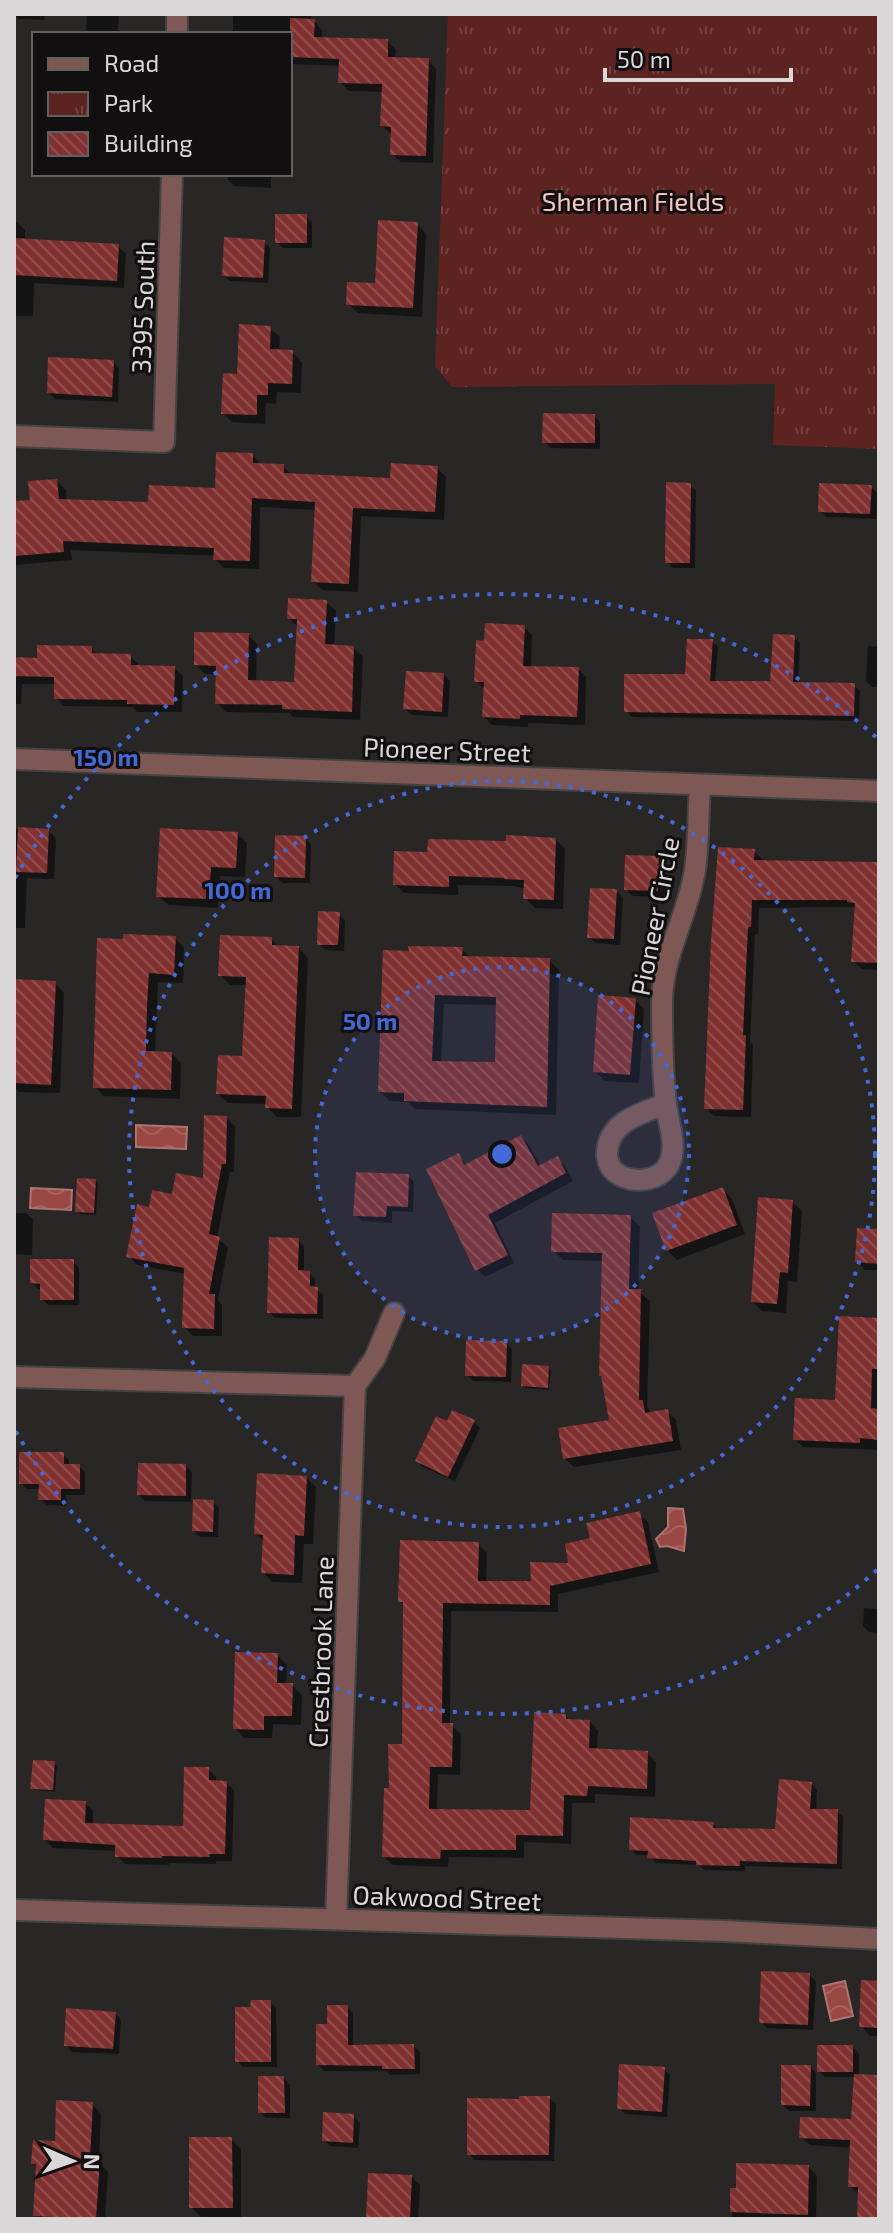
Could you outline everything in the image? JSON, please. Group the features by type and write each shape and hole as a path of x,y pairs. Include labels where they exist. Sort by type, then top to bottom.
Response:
{"street":[{"name":"3395 South","path":"14,436 164,442 172,176"},
{"name":"Pioneer Street","path":"14,759 879,791"},
{"name":"Pioneer Circle","path":"666,1104 662,1001 664,974 695,871 700,785"},
{"path":"14,1377 355,1386 375,1358 394,1313"},
{"name":"Crestbrook Lane","path":"336,1919 355,1386"},
{"name":"Oakwood Street","path":"14,1910 724,1931 879,1939"}],"green space":[{"name":"Sherman Fields","path":"448,14 879,14 879,449 773,445 775,384 452,387 435,366"}],"water":[{"path":"136,1125 187,1127 186,1149 136,1147"},
{"path":"31,1188 72,1190 71,1210 30,1208"},
{"path":"668,1508 683,1509 686,1529 684,1551 660,1547 656,1539 668,1527"},
{"path":"845,1981 853,2016 831,2021 823,1986"}],"building":[{"path":"290,18 315,19 314,37 388,39 388,57 429,58 426,156 390,155 391,127 380,126 382,84 338,83 339,59 292,57"},
{"path":"275,214 307,214 307,243 275,243"},
{"path":"378,220 418,222 413,308 346,305 347,282 375,283"},
{"path":"224,237 265,240 263,278 222,276"},
{"path":"14,238 119,244 117,281 14,275"},
{"path":"239,324 271,326 270,349 293,350 292,384 268,383 268,395 257,395 257,415 221,414 223,373 237,374"},
{"path":"48,357 114,360 112,397 47,393"},
{"path":"543,413 595,414 595,443 542,443"},
{"path":"216,452 253,453 253,463 284,464 284,473 390,478 391,463 438,466 435,512 353,508 349,584 311,582 315,502 252,498 250,561 213,560 214,548 63,541 64,552 14,556 14,501 30,500 28,481 57,479 59,499 148,502 149,485 215,488"},
{"path":"666,482 691,483 690,563 665,563"},
{"path":"819,483 872,485 870,514 818,512"},
{"path":"288,598 327,600 325,644 354,646 352,712 282,709 282,705 215,704 216,666 194,665 194,632 249,633 248,680 294,682 297,619 287,619"},
{"path":"485,623 525,625 523,666 579,667 577,717 482,717 484,682 474,682 476,640 484,641"},
{"path":"773,634 795,635 793,682 855,683 854,716 624,712 624,674 685,674 687,639 713,639 710,681 770,681"},
{"path":"37,645 92,646 92,653 131,654 131,665 175,666 174,705 127,704 127,700 54,699 54,677 14,676 14,657 37,658"},
{"path":"406,671 444,673 442,712 403,709"},
{"path":"18,827 49,829 47,873 16,872"},
{"path":"160,828 238,832 236,868 211,867 209,899 156,897"},
{"path":"275,835 306,836 305,878 274,877"},
{"path":"506,835 556,838 554,900 523,899 524,880 504,878 449,876 449,887 393,885 394,851 427,852 428,839 506,841"},
{"path":"718,847 755,849 754,860 879,862 879,963 851,962 855,903 847,900 752,900 743,1035 746,1035 743,1110 704,1109"},
{"path":"625,855 659,856 658,891 624,890"},
{"path":"590,888 617,889 614,939 587,938"},
{"path":"318,911 340,912 338,945 317,945"},
{"path":"123,934 176,936 174,975 149,973 147,1005 146,1051 172,1052 171,1090 93,1088 97,938 123,939"},
{"path":"220,935 272,937 272,945 299,946 292,1109 265,1108 266,1096 216,1094 218,1055 242,1056 246,977 218,976"},
{"path":"408,946 463,947 462,956 550,958 547,1107 404,1101 404,1093 378,1092 383,950 409,951","holes":["435,995 496,997 495,1062 432,1061"]},
{"path":"14,979 56,981 51,1085 14,1083"},
{"path":"598,995 636,998 630,1075 593,1072"},
{"path":"204,1115 227,1116 226,1164 222,1164 209,1234 220,1237 209,1294 215,1294 214,1329 182,1328 184,1268 126,1257 137,1204 149,1207 152,1190 172,1194 176,1173 203,1178"},
{"path":"521,1135 538,1166 558,1156 566,1173 488,1215 508,1255 475,1271 426,1169 459,1153 464,1165"},
{"path":"356,1172 409,1174 408,1207 387,1206 386,1217 353,1216"},
{"path":"77,1178 96,1179 94,1213 75,1212"},
{"path":"723,1187 737,1225 666,1251 652,1213"},
{"path":"758,1197 793,1200 788,1273 780,1272 777,1304 751,1302"},
{"path":"552,1213 631,1215 629,1289 641,1289 639,1400 643,1400 645,1413 668,1409 673,1441 563,1459 558,1428 609,1420 599,1376 602,1253 551,1252"},
{"path":"857,1228 879,1229 879,1264 855,1262"},
{"path":"269,1237 299,1238 298,1270 310,1271 310,1286 318,1287 317,1314 267,1313"},
{"path":"30,1259 74,1259 74,1300 40,1300 40,1284 30,1283"},
{"path":"839,1316 879,1318 879,1369 872,1369 871,1408 879,1409 879,1440 860,1438 860,1443 793,1440 795,1398 835,1400"},
{"path":"466,1340 507,1341 506,1377 465,1376"},
{"path":"522,1364 549,1366 548,1388 521,1386"},
{"path":"452,1410 475,1420 448,1477 415,1461 436,1416 447,1421"},
{"path":"19,1452 64,1452 64,1464 80,1464 80,1489 61,1489 61,1500 38,1500 39,1484 19,1484"},
{"path":"138,1463 186,1464 186,1496 137,1495"},
{"path":"257,1473 307,1476 304,1536 295,1535 294,1575 261,1573 263,1535 254,1534"},
{"path":"193,1499 214,1500 213,1532 192,1531"},
{"path":"640,1511 651,1564 550,1586 550,1605 443,1603 442,1723 453,1723 452,1767 430,1767 429,1809 530,1810 534,1712 566,1714 566,1719 590,1720 589,1748 648,1751 647,1789 588,1786 587,1796 564,1795 563,1836 516,1835 516,1850 441,1850 440,1859 382,1857 384,1788 389,1788 388,1744 402,1744 403,1602 398,1602 400,1540 479,1542 478,1581 531,1581 530,1562 568,1563 565,1544 590,1538 586,1523"},
{"path":"235,1652 278,1653 277,1683 293,1683 292,1716 264,1716 264,1730 233,1729"},
{"path":"33,1760 55,1761 53,1790 30,1789"},
{"path":"184,1767 209,1767 209,1780 227,1781 225,1854 209,1854 210,1857 115,1857 115,1845 43,1840 45,1799 86,1801 85,1823 183,1826"},
{"path":"779,1779 812,1782 810,1809 838,1809 837,1864 740,1861 740,1866 696,1865 696,1861 647,1858 648,1851 629,1850 630,1817 714,1822 713,1828 775,1829"},
{"path":"761,1971 810,1973 808,2025 759,2023"},
{"path":"861,1980 879,1981 879,2028 859,2027"},
{"path":"251,2000 271,2000 271,2062 235,2062 235,2007 250,2007"},
{"path":"327,2005 348,2005 348,2045 414,2044 415,2069 316,2065 316,2024 327,2024"},
{"path":"66,2008 116,2012 113,2049 64,2046"},
{"path":"817,2045 853,2045 853,2072 817,2072"},
{"path":"619,2064 665,2067 662,2112 617,2109"},
{"path":"781,2065 811,2065 810,2106 781,2105"},
{"path":"854,2074 879,2075 879,2219 857,2219 858,2187 848,2187 850,2140 799,2138 800,2117 851,2119"},
{"path":"258,2076 284,2076 285,2113 258,2113"},
{"path":"519,2096 550,2096 549,2155 467,2155 467,2098 519,2099"},
{"path":"56,2100 93,2102 90,2160 100,2160 96,2219 33,2216 36,2164 31,2164 33,2140 55,2141"},
{"path":"323,2112 354,2114 353,2143 322,2141"},
{"path":"189,2137 232,2137 233,2208 189,2208"},
{"path":"736,2163 809,2165 808,2215 730,2212 730,2188 736,2188"},
{"path":"368,2173 412,2175 410,2219 366,2219"}]}
